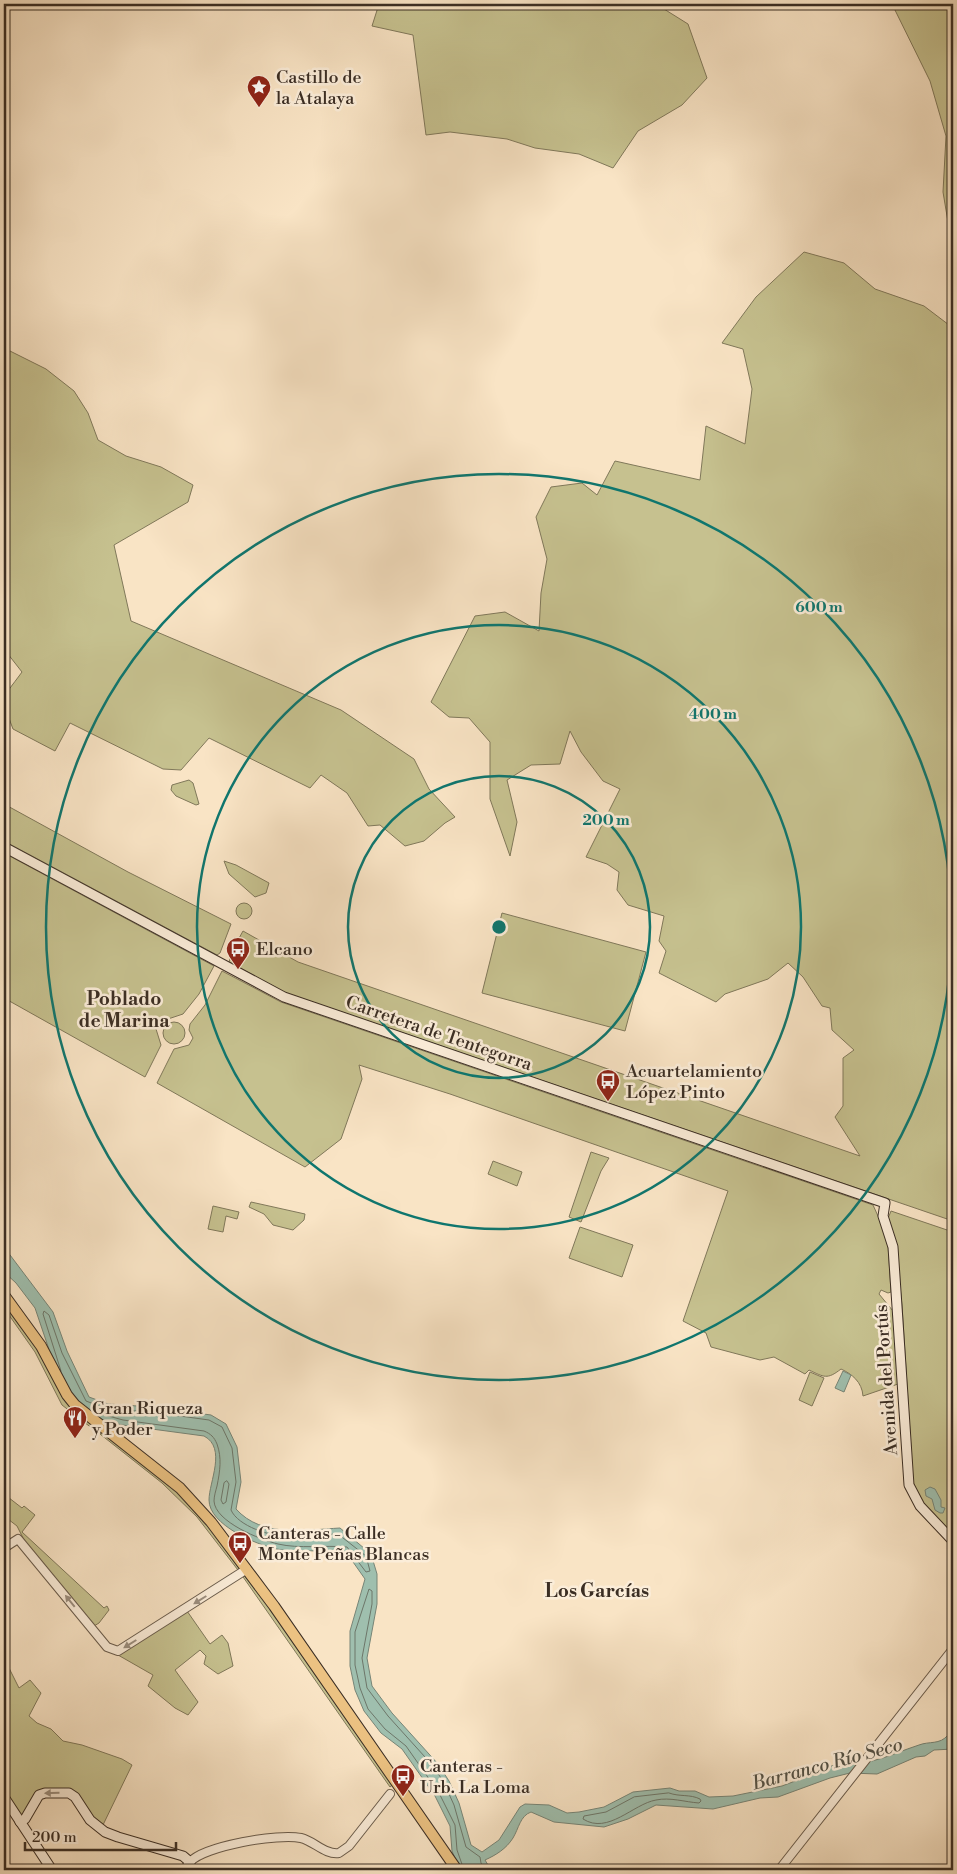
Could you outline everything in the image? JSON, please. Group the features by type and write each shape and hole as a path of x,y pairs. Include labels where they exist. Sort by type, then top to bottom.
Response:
{"main road":[{"name":"Carretera de Tentegorra","path":"4,847 284,997 885,1203"},
{"name":"Avenida del Portús","path":"885,1203 883,1216 893,1247 909,1485 920,1506 953,1541"},
{"path":"4,1295 27,1324 68,1395 80,1409 186,1494 215,1526 244,1572 404,1793 457,1870"},
{"path":"20,1822 25,1819 39,1795 69,1793 90,1820 105,1832 181,1855 188,1866"},
{"path":"4,1797 52,1870"}],"street":[{"path":"4,1548 18,1539 107,1647 118,1651 244,1572"},
{"path":"779,1870 953,1649"},
{"path":"188,1866 202,1853 244,1841 294,1837 306,1840 330,1853 339,1853 349,1846 390,1794 390,1787 396,1782"},
{"path":"390,1794 401,1795 404,1793"}],"shaded area":[{"path":"379,4 656,4 688,24 707,78 682,105 638,131 613,168 579,154 535,148 507,139 450,132 426,135 413,35 372,26"},
{"path":"892,4 953,4 953,252 943,192 946,136 930,81"},
{"path":"804,252 844,263 875,289 924,306 953,328 953,1221 286,993 229,962 233,949 243,931 298,962 860,1156 835,1117 843,1106 843,1058 854,1050 832,1030 830,1008 822,1006 803,977 788,963 768,979 725,994 716,1002 659,973 666,951 659,941 664,916 628,905 617,890 619,872 607,864 586,857 620,789 603,781 581,752 570,731 560,764 531,765 507,780 517,822 510,856 490,799 490,742 469,718 449,717 431,702 475,616 505,612 539,631 541,593 547,559 536,517 551,487 582,483 597,495 615,461 700,480 706,426 745,444 752,389 743,349 722,343 756,297"},
{"path":"4,348 46,369 74,391 88,413 98,440 126,456 161,467 193,485 188,502 114,545 131,621 341,710 414,759 429,789 455,817 424,841 405,846 380,825 368,826 347,793 321,775 310,788 209,738 181,770 163,769 70,723 55,751 13,729 6,709 5,698 22,672 4,649"},
{"path":"189,780 193,783 199,804 196,805 176,796 171,790 172,785"},
{"path":"4,804 128,872 231,924 220,953 217,955 4,841"},
{"path":"4,853 214,966 199,994 183,1014 165,1020 158,1019 154,1028 161,1045 145,1077 4,998"},
{"path":"224,861 236,865 269,883 266,893 255,897 229,874"},
{"path":"244,903 250,905 252,911 250,917 244,919 238,917 236,911 238,905"},
{"path":"502,913 646,952 625,1031 482,993"},
{"path":"222,971 281,1002 873,1205 888,1245 891,1292 888,1293 881,1290 879,1294 893,1311 898,1384 863,1396 861,1387 856,1379 841,1369 829,1376 822,1376 809,1370 805,1374 774,1357 760,1360 711,1347 706,1333 683,1321 728,1191 450,1094 359,1065 362,1079 341,1139 305,1167 157,1083 174,1049 189,1045 193,1038 189,1030 190,1024 205,1005"},
{"path":"174,1022 182,1025 185,1033 182,1041 174,1044 166,1041 163,1033 166,1025"},
{"path":"591,1152 609,1158 601,1171 581,1222 569,1217"},
{"path":"493,1161 522,1172 517,1186 488,1174"},
{"path":"251,1202 305,1214 304,1220 293,1230 273,1225 264,1214 249,1207"},
{"path":"213,1206 239,1212 237,1219 226,1216 223,1232 208,1229"},
{"path":"891,1211 953,1232 953,1534 924,1503 913,1481 902,1305 896,1248 887,1221"},
{"path":"580,1227 633,1245 622,1277 569,1258"},
{"path":"4,1295 97,1423 93,1429 62,1405 35,1352 4,1308"},
{"path":"810,1372 824,1378 812,1406 799,1400"},
{"path":"104,1429 192,1500 396,1782 390,1787 241,1574 197,1517 162,1483 100,1434"},
{"path":"4,1494 35,1515 22,1532 104,1608 107,1606 109,1610 99,1623 94,1626 27,1546 17,1526 4,1516"},
{"path":"187,1611 210,1644 222,1635 228,1643 233,1666 218,1674 204,1664 206,1656 200,1650 175,1670 198,1702 188,1715 175,1708 148,1686 153,1675 118,1655"},
{"path":"4,1658 19,1688 30,1680 41,1693 29,1716 37,1723 51,1729 63,1741 82,1745 122,1759 132,1765 102,1827 76,1796 45,1792 24,1816 19,1816 4,1792"}],"water":[{"path":"4,1247 53,1312 67,1351 89,1397 108,1404 152,1407 211,1415 226,1424 237,1447 241,1482 236,1509 246,1518 271,1528 285,1530 299,1531 340,1528 371,1554 377,1574 377,1604 367,1658 372,1686 392,1713 438,1764 449,1781 459,1803 471,1845 482,1852 499,1840 520,1807 525,1804 549,1805 567,1813 604,1807 633,1792 670,1788 679,1791 695,1791 709,1797 733,1796 782,1786 806,1777 818,1769 868,1758 872,1761 923,1744 942,1740 948,1735 948,1726 953,1716 953,1736 948,1744 953,1744 953,1749 934,1750 925,1756 916,1757 877,1774 850,1773 830,1778 778,1797 760,1798 713,1809 656,1805 628,1819 604,1827 554,1822 531,1812 524,1816 513,1838 507,1845 497,1854 485,1860 491,1870 460,1870 452,1851 450,1826 435,1796 402,1749 381,1733 364,1711 355,1690 350,1666 350,1631 365,1579 346,1552 292,1551 268,1547 247,1538 225,1525 211,1509 209,1500 216,1457 211,1441 204,1436 122,1425 88,1416 58,1376 35,1308 16,1283 4,1272"},
{"path":"843,1371 851,1375 844,1392 835,1388"},
{"path":"930,1487 935,1489 941,1500 941,1507 945,1508 943,1513 935,1510 932,1499 926,1496 925,1490"}],"place":[{"name":"Castillo de la Atalaya","path":"259,108"},
{"name":"Elcano","path":"238,970"},
{"name":"Acuartelamiento López Pinto","path":"608,1102"},
{"name":"Gran Riqueza y Poder","path":"75,1439"},
{"name":"Canteras - Calle Monte Peñas Blancas","path":"240,1564"},
{"name":"Canteras - Urb. La Loma","path":"403,1797"}],"district":[{"name":"Poblado de Marina","path":"124,1009"},
{"name":"Los Garcías","path":"597,1590"}],"water label":[{"name":"Barranco Río Seco","path":"827,1763"}]}
